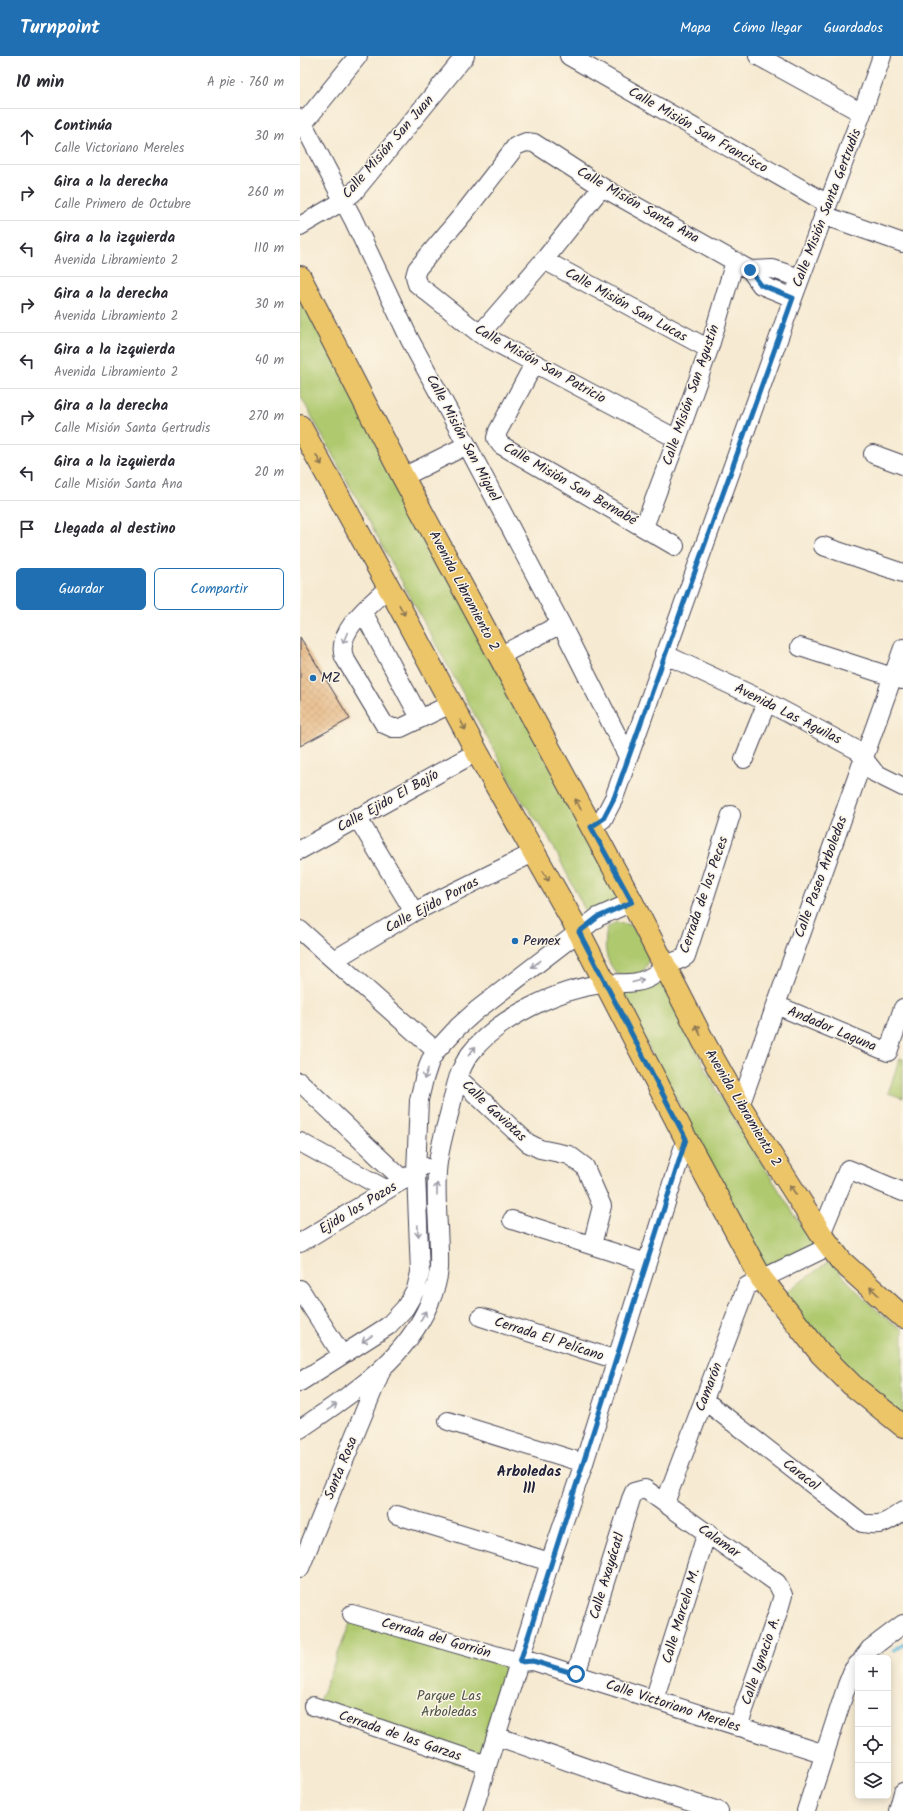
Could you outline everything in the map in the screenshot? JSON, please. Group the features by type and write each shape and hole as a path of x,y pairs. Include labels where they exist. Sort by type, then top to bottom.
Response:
{"main road":[{"name":"Avenida Libramiento 2","path":"300,277 403,477 666,965 706,1046 740,1106 841,1261 903,1316"},
{"path":"302,435 388,588 533,853 579,932 604,984 761,1278 821,1354 852,1385 903,1426"}],"street":[{"path":"302,121 358,56"},
{"name":"Calle Misión San Juan","path":"300,226 342,201 354,192 465,56"},
{"name":"Calle Misión San Francisco","path":"569,56 826,209 903,243"},
{"path":"758,56 778,61 848,107 862,113"},
{"name":"Calle Misión Santa Gertrudis","path":"591,827 603,819 614,798 664,654 882,56"},
{"name":"Calle Misión San Miguel","path":"302,121 342,201 353,219 410,340 561,624 628,757"},
{"name":"Calle Misión Santa Ana","path":"415,276 417,269 464,213 516,146 526,142 534,143 602,187 743,265 761,285 793,298"},
{"path":"480,334 544,260 602,187"},
{"name":"Calle Misión San Lucas","path":"544,260 709,349"},
{"path":"743,265 773,269 800,278"},
{"name":"Calle Misión San Agustín","path":"644,527 709,349 743,265"},
{"name":"Calle Misión San Patricio","path":"415,276 417,284 480,334 677,439"},
{"name":"Calle Misión San Bernabé","path":"534,364 498,431 496,438 501,445 675,546"},
{"path":"403,477 467,445"},
{"path":"873,454 903,465"},
{"path":"823,546 903,573"},
{"path":"388,588 363,612 345,634 342,642 344,657 384,724 393,728 401,728 451,704"},
{"path":"363,612 420,718"},
{"path":"499,656 561,624"},
{"path":"800,646 897,678"},
{"name":"Calle Paseo Arboledas","path":"740,1106 865,759 897,678 903,648"},
{"name":"Avenida Las Aguilas","path":"664,654 767,702 858,750 875,772 903,787"},
{"path":"744,759 767,702"},
{"name":"Calle Ejido El Bajío","path":"300,850 357,817 477,752"},
{"name":"Cerrada de los Peces","path":"666,965 686,956 731,815"},
{"path":"357,817 414,912"},
{"name":"Calle Ejido Porras","path":"334,960 414,912 533,853"},
{"path":"300,1382 388,1326 405,1308 416,1289 420,1273 409,1176 419,1100 424,1079 436,1051 458,1026 477,1010 598,917 632,902"},
{"path":"300,930 436,1051"},
{"path":"300,1429 356,1391 382,1369 412,1336 434,1292 439,1270 437,1172 439,1152 458,1078 469,1056 478,1044 496,1029 524,1011 548,1000 574,990 604,984 639,982 654,975 666,965"},
{"name":"Andador Laguna","path":"776,1005 888,1052 903,1008"},
{"name":"Calle Gaviotas","path":"458,1078 528,1144 540,1149 569,1155 585,1167 602,1206 592,1245"},
{"path":"300,1082 409,1176"},
{"path":"473,1811 550,1562 584,1463 686,1139"},
{"path":"300,1142 387,1190"},
{"name":"Ejido los Pozos","path":"300,1243 409,1176 439,1152"},
{"path":"761,1278 826,1240 848,1169 903,1192"},
{"path":"512,1220 647,1263"},
{"name":"Camarón","path":"665,1503 747,1286 761,1278"},
{"path":"300,1289 342,1355"},
{"name":"Cerrada El Pelícano","path":"481,1317 617,1360"},
{"name":"Santa Rosa","path":"301,1566 382,1369"},
{"name":"Caracol","path":"704,1400 862,1523 875,1525 886,1523 903,1511"},
{"path":"448,1421 584,1463"},
{"name":"Calle Axayácatl","path":"576,1674 630,1499 634,1492 645,1490 649,1492"},
{"name":"Calamar","path":"649,1492 778,1583 783,1595"},
{"path":"397,1515 550,1562"},
{"name":"Calle Marcelo M.","path":"654,1700 707,1532"},
{"name":"Calle Ignacio A.","path":"738,1727 783,1595"},
{"name":"Cerrada del Gorrión","path":"352,1614 520,1662"},
{"path":"865,1655 870,1649 903,1624"},
{"name":"Calle Victoriano Mereles","path":"520,1662 533,1661 825,1754"},
{"path":"806,1811 855,1672"},
{"name":"Cerrada de las Garzas","path":"314,1706 487,1765"},
{"path":"496,1736 621,1780 720,1811"},
{"path":"898,1811 903,1792"}],"green space":[{"path":"300,289 619,898 588,916 548,836 520,798 300,395"},
{"path":"616,922 630,925 641,938 648,952 647,965 643,972 635,978 617,974 607,958 605,941 607,928"},
{"path":"660,978 720,1097 815,1247 765,1266 617,988"},
{"path":"900,1058 903,1059 903,1098 888,1093"},
{"path":"830,1261 864,1298 903,1330 903,1418 853,1379 782,1295"},
{"name":"Parque Las Arboledas","path":"351,1621 518,1670 484,1773 315,1711"}],"building":[{"name":"MZ","path":"300,637 350,719 300,746"}],"waterway":[{"path":"894,1650 903,1644"}],"place":[{"name":"MZ","path":"313,678"},
{"name":"Pemex","path":"515,941"}],"district":[{"name":"Arboledas lll","path":"529,1480"}],"route":[{"path":"576,1674 533,1661 520,1662 550,1562 584,1463 686,1139 604,984 579,932 598,917 632,902 591,827 603,819 614,798 664,654 793,298 761,285 750,270"}]}
